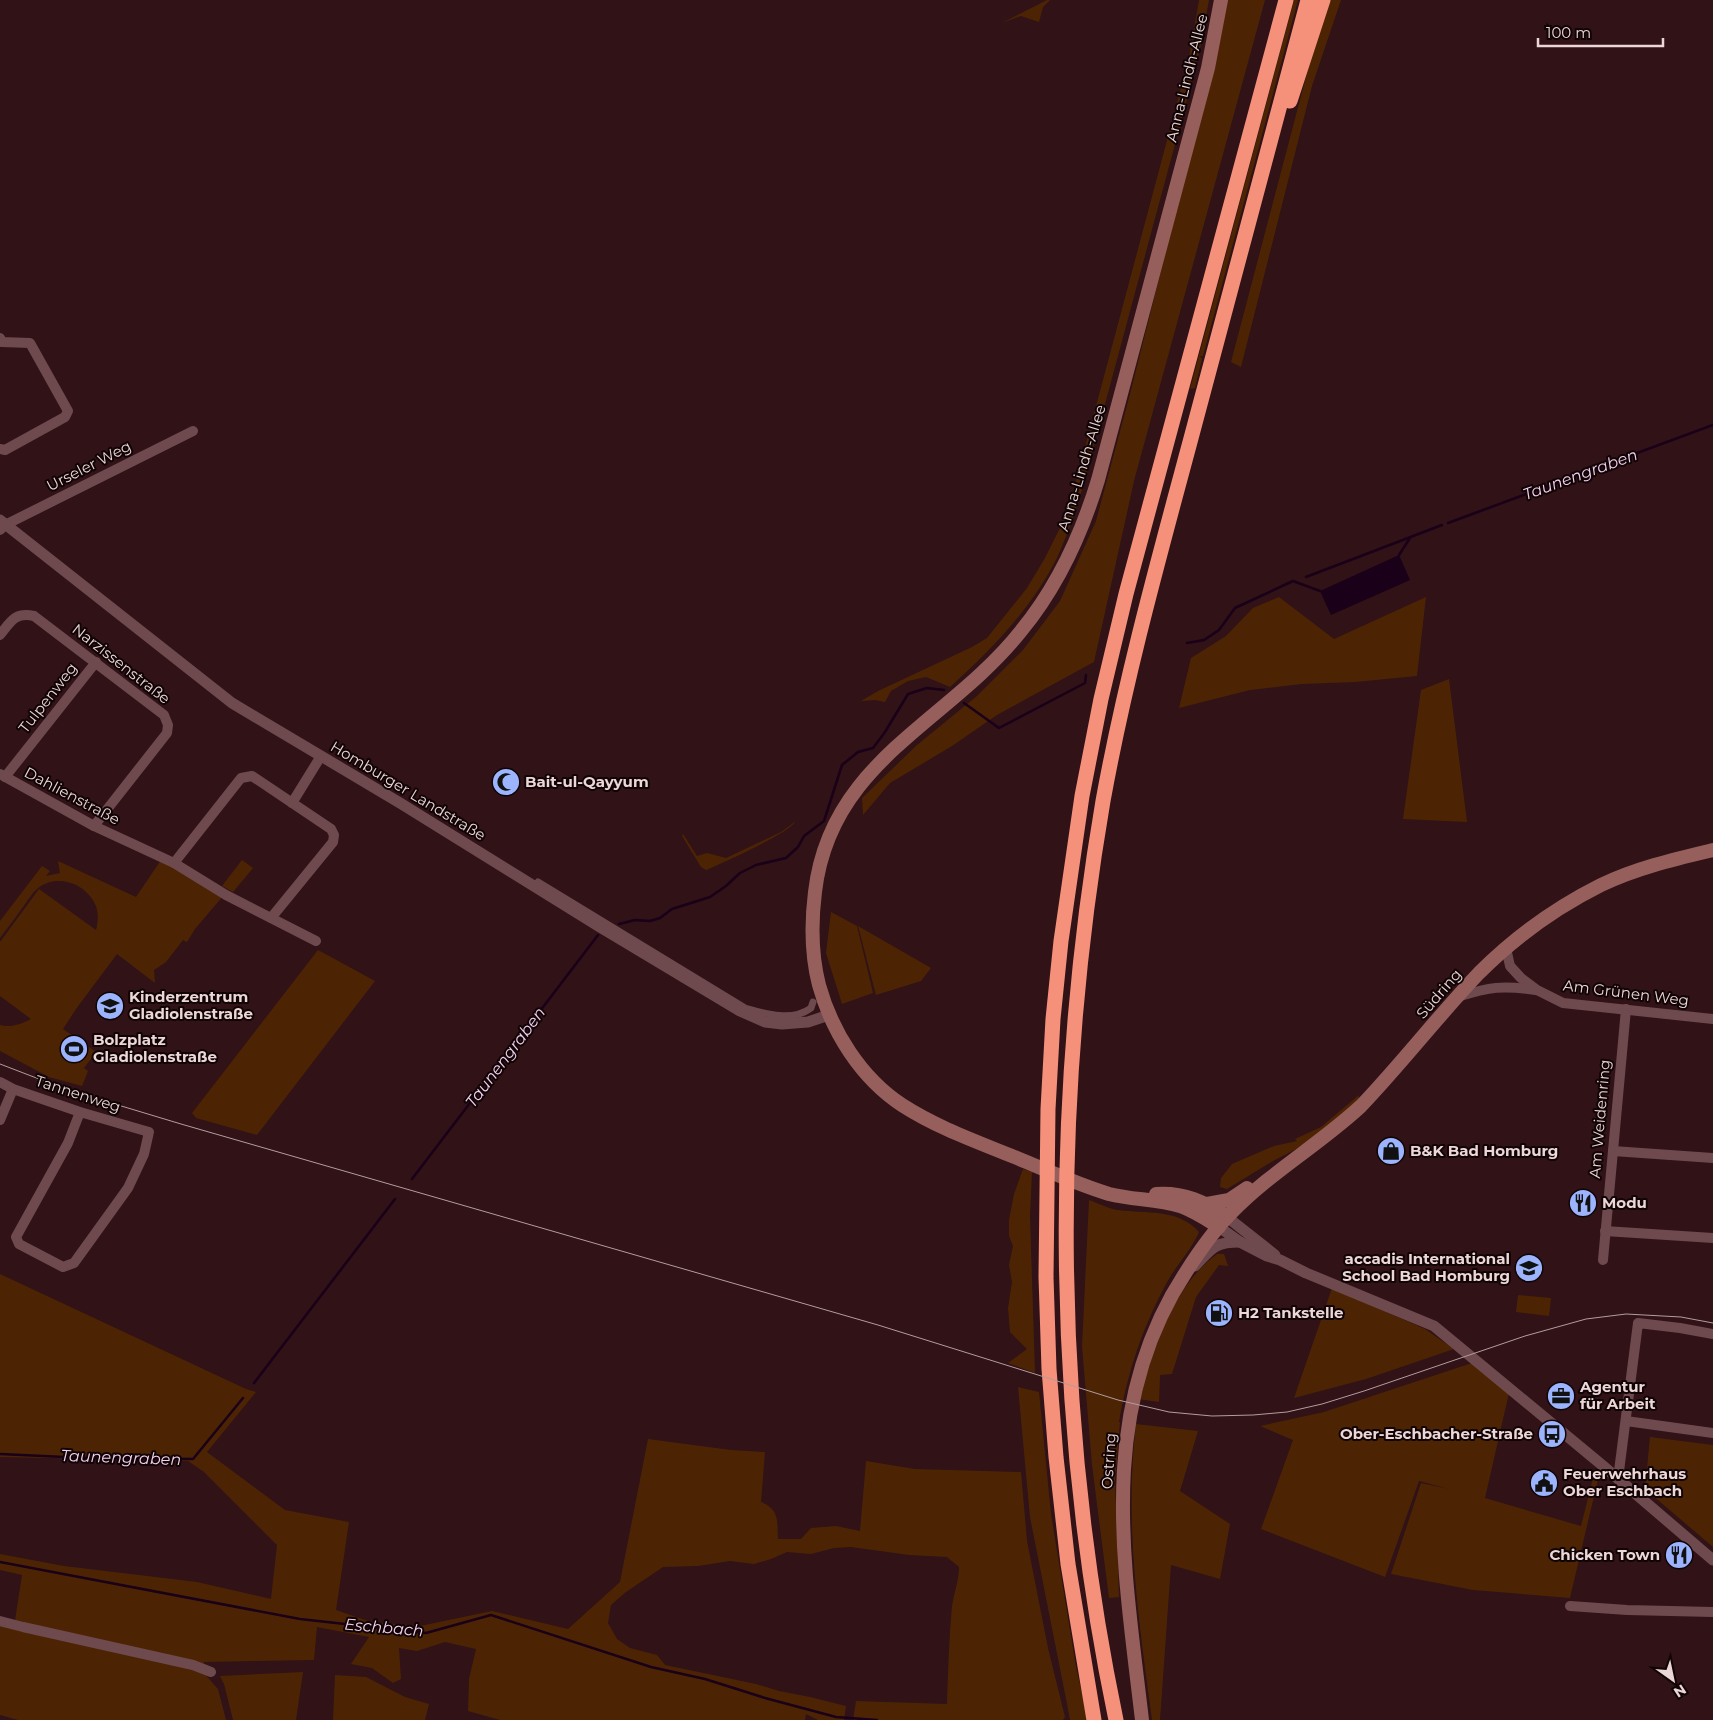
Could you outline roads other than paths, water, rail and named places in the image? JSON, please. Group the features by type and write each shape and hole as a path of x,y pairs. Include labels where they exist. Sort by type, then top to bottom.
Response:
{"highway":[{"path":"1259,100 1275,0"},
{"path":"1094,1720 1068,1564 1049,1369 1046,1277 1047,1144 1053,1019 1061,941 1082,796 1099,709 1126,594 1286,0"},
{"path":"1116,1720 1101,1646 1088,1554 1077,1466 1070,1372 1067,1281 1067,1150 1080,962 1104,800 1123,703 1150,591 1308,0"},
{"path":"1269,148 1294,92 1323,0"}],"main road":[{"name":"Anna-Lindh-Allee","path":"1122,1197 1081,1184 975,1141 899,1103 873,1081 840,1037 829,1015 817,978 812,937 812,910 816,881 824,850 843,809 864,778 906,737 963,691 1005,651 1037,611 1071,554 1098,480 1208,68 1221,0"},
{"name":"Südring","path":"1223,1222 1259,1187 1344,1122 1361,1106 1480,972 1506,948 1546,918 1602,885 1673,859 1713,850"},
{"path":"1122,1197 1161,1194 1185,1197 1207,1204 1229,1200 1278,1166 1298,1156"},
{"path":"1122,1197 1181,1206 1200,1215 1223,1222"},
{"path":"1207,1204 1223,1222"},
{"name":"Ostring","path":"1142,1720 1124,1546 1123,1480 1126,1434 1133,1396 1151,1338 1178,1284 1205,1243 1223,1222"}],"street":[{"path":"0,449 4,450 65,417 68,412 30,343 1,341"},
{"name":"Urseler Weg","path":"2,525 193,431"},
{"name":"Homburger Landstraße","path":"2,525 232,703 750,1016 765,1022 792,1024 808,1022 829,1015"},
{"name":"Narzissenstraße","path":"0,635 15,617 25,614 34,616 164,715 168,725 167,733 94,826"},
{"name":"Tulpenweg","path":"2,775 96,662"},
{"path":"235,701 745,1008 764,1014 785,1016 804,1012 811,1008 813,1002"},
{"path":"292,803 321,756"},
{"name":"Dahlienstraße","path":"2,775 94,826 174,863 226,895 316,941"},
{"path":"174,863 241,778 252,776 331,829 334,835 333,842 271,918"},
{"name":"Am Grünen Weg","path":"1506,948 1510,966 1521,978 1536,990 1563,1003 1713,1019"},
{"name":"Am Grünen Weg","path":"1458,997 1488,988 1510,986 1536,990"},
{"name":"Am Weidenring","path":"1603,1260 1626,1010"},
{"name":"Tannenweg","path":"0,1082 13,1089 80,1112 149,1132 144,1154 128,1188 74,1263 63,1267 19,1244 16,1236 68,1143 80,1112"},
{"path":"0,1120 13,1089"},
{"path":"1613,1151 1713,1158"},
{"path":"1223,1222 1240,1242 1280,1260"},
{"path":"1223,1222 1280,1260 1306,1273 1434,1326 1713,1560"},
{"path":"1605,1230 1713,1238"},
{"path":"1178,1284 1214,1246 1226,1242 1240,1242"},
{"path":"1618,1479 1638,1323 1713,1334"},
{"path":"1626,1421 1713,1433"},
{"path":"1570,1606 1627,1610 1713,1612"},
{"path":"0,1621 193,1665 211,1672"}],"waterway":[{"name":"Taunengraben","path":"1448,523 1713,425"},
{"name":"Taunengraben","path":"1306,577 1442,525"},
{"path":"1399,555 1410,538"},
{"name":"Taunengraben","path":"1187,643 1204,640 1219,630 1235,608 1293,581 1320,591"},
{"name":"Taunengraben","path":"964,703 999,728 1085,683 1086,675"},
{"name":"Taunengraben","path":"619,924 635,920 650,921 660,918 672,909 710,897 740,873 756,865 786,858 798,847 804,836 824,821 842,765 858,752 873,748 908,694 927,688 944,690"},
{"name":"Taunengraben","path":"412,1179 598,935"},
{"name":"Taunengraben","path":"254,1383 395,1199"},
{"name":"Taunengraben","path":"0,1454 86,1458 193,1459 243,1398"},
{"name":"Eschbach","path":"0,1562 300,1619 426,1633 491,1615 651,1667 705,1679 765,1698 836,1717 877,1720"}],"tram line":[{"path":"0,1064 65,1089 181,1124 878,1325 1118,1400 1169,1412 1212,1416 1287,1412 1364,1391 1525,1336 1586,1319 1626,1314 1681,1317 1713,1323"}],"place":[{"name":"Bait-ul-Qayyum","path":"506,782"},
{"name":"Kinderzentrum Gladiolenstraße","path":"110,1006"},
{"name":"Bolzplatz Gladiolenstraße","path":"74,1049"},
{"name":"B&K Bad Homburg","path":"1391,1151"},
{"name":"Modu","path":"1583,1203"},
{"name":"accadis International School Bad Homburg","path":"1529,1268"},
{"name":"H2 Tankstelle","path":"1219,1313"},
{"name":"Agentur für Arbeit","path":"1561,1396"},
{"name":"Ober-Eschbacher-Straße","path":"1552,1434"},
{"name":"Feuerwehrhaus Ober Eschbach","path":"1544,1483"},
{"name":"Chicken Town","path":"1679,1555"}]}
